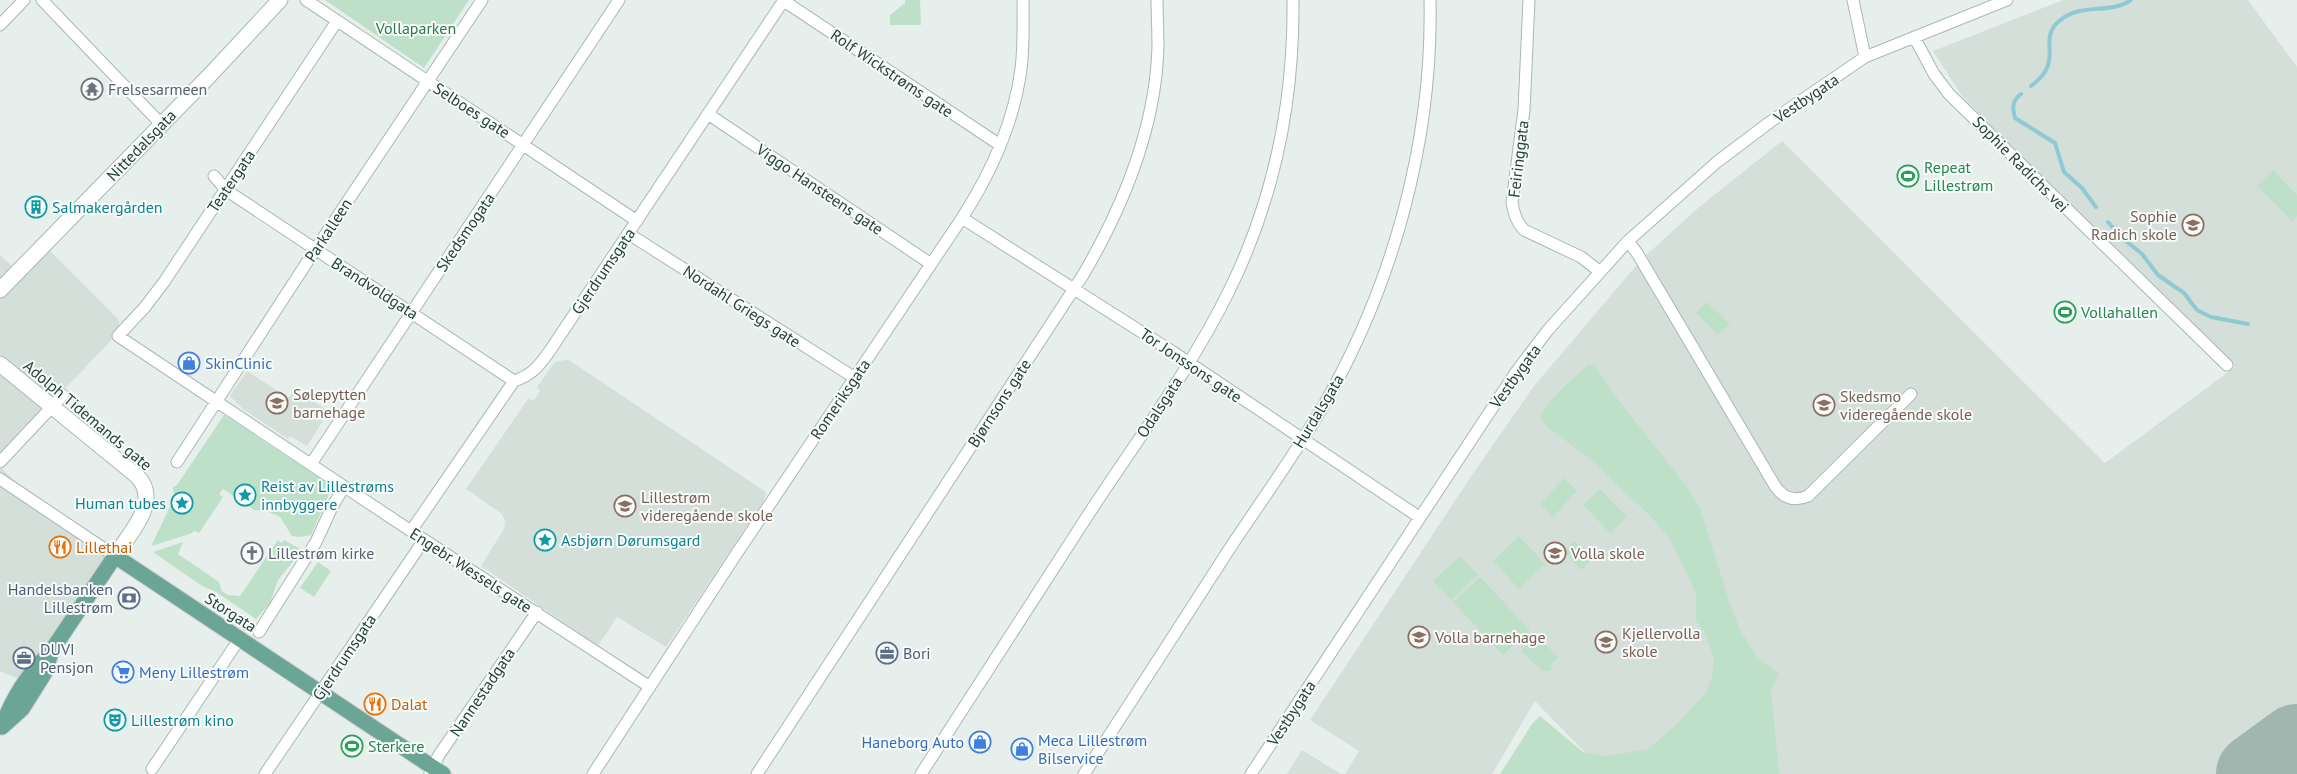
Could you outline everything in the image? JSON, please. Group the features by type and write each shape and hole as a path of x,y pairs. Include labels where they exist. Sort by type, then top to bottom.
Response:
{"main road":[{"name":"Storgata","path":"114,556 240,638 435,772"},
{"name":"Adolph Tidemands gate","path":"1,729 22,709 44,674 52,650 114,556"}],"street":[{"path":"0,25 24,0"},
{"path":"42,0 162,124"},
{"name":"Nittedalsgata","path":"0,290 280,0"},
{"name":"Selboes gate","path":"306,0 637,221"},
{"name":"Parkalleen","path":"177,462 315,250 482,0"},
{"name":"Skedsmogata","path":"311,464 619,0"},
{"name":"Rolf Wickstrøms gate","path":"784,0 1000,145"},
{"name":"Gjerdrumsgata","path":"514,380 527,376 536,370 629,234 784,0"},
{"name":"Romeriksgata","path":"593,774 962,218 984,181 1010,117 1021,68 1023,0"},
{"name":"Bjørnsons gate","path":"757,774 1074,288 1115,217 1139,156 1148,119 1158,46 1157,0"},
{"name":"Odalsgata","path":"921,774 1187,362 1219,309 1236,275 1261,212 1271,178 1288,94 1292,48 1293,0"},
{"name":"Hurdalsgata","path":"1084,774 1302,439 1325,402 1354,346 1396,239 1412,179 1425,100 1430,50 1430,0"},
{"name":"Feiringgata","path":"1529,0 1524,110 1512,202 1514,213 1518,223 1524,230 1581,257 1599,270"},
{"path":"1853,0 1865,57 2007,0"},
{"name":"Teatergata","path":"118,336 156,294 337,21"},
{"name":"Sophie Radichs vei","path":"1914,37 1934,74 1949,94 2227,365"},
{"name":"Vestbygata","path":"1251,774 1516,372 1548,330 1599,270 1628,241 1717,162 1770,122 1865,57"},
{"name":"Viggo Hansteens gate","path":"708,114 931,264"},
{"name":"Brandvoldgata","path":"214,176 226,190 514,380"},
{"name":"Tor Jonssons gate","path":"962,218 1074,288 1419,517"},
{"name":"Nordahl Griegs gate","path":"629,234 855,378"},
{"path":"1628,241 1637,253 1774,486 1786,497 1800,499 1808,496 1911,394"},
{"name":"Engebr. Wessels gate","path":"118,336 424,540 650,687"},
{"name":"Adolph Tidemands gate","path":"0,364 136,476 145,486 147,497 145,507 114,556"},
{"path":"411,531 514,380"},
{"path":"0,462 63,395"},
{"name":"Storgata","path":"0,479 114,556"},
{"path":"259,632 316,542 332,507 344,487"},
{"name":"Gjerdrumsgata","path":"265,774 424,540"},
{"name":"Nannestadgata","path":"435,772 440,755 537,612"},
{"path":"152,769 240,638"}],"shaded area":[{"path":"2063,0 2248,0 2297,67 2297,774 1606,774 1535,701 1492,774 1345,774 1359,751 1310,720 1472,475 1534,386 1641,260 1698,208 1782,141 2105,463 2235,367 2013,149 1962,96 1933,51"},
{"path":"44,245 118,319 121,330 40,415 0,467 0,255 13,267"},
{"name":"Lillestrøm videregående skole","path":"569,360 766,492 764,501 666,647 617,617 598,646 481,566 504,529 505,521 502,514 466,489 528,399 534,400 540,391 537,387 555,362"},
{"name":"Sølepytten barnehage","path":"247,371 288,398 295,390 329,411 307,446 290,436 288,439 243,409 230,396"},
{"path":"0,467 17,483 105,543 107,555 25,682 0,671"},
{"path":"1302,750 1341,774 1287,774"}],"green space":[{"name":"Vollaparken","path":"325,0 469,0 424,68"},
{"path":"905,0 920,0 921,25 890,25 890,15 905,3"},
{"path":"2273,170 2297,195 2297,216 2292,221 2257,186"},
{"path":"1707,302 1730,324 1718,335 1696,313"},
{"path":"1589,364 1594,365 1619,401 1685,484 1700,508 1740,630 1757,657 1779,674 1771,690 1779,774 1500,774 1532,724 1540,716 1583,752 1607,756 1648,749 1677,724 1707,691 1712,676 1714,658 1704,631 1696,621 1696,594 1670,539 1651,517 1589,458 1550,429 1540,419 1555,396"},
{"path":"224,415 329,484 330,492 311,535 292,536 280,517 267,511 254,510 223,489 219,494 223,497 199,533 195,531 151,546 174,499 173,487 177,485"},
{"path":"1564,478 1577,491 1553,517 1540,504"},
{"path":"1600,489 1627,517 1610,533 1583,505"},
{"path":"1519,536 1545,564 1519,589 1493,561"},
{"path":"278,540 282,543 284,540 300,549 299,554 278,580 270,603 256,619 216,592 202,586 153,552 183,542 178,554 219,582 222,591 228,595 240,596"},
{"path":"1574,541 1592,559 1581,570 1564,551"},
{"path":"1460,556 1478,575 1451,600 1433,581"},
{"path":"318,562 331,571 314,597 300,588"},
{"path":"1480,577 1530,630 1503,655 1453,602"},
{"path":"1536,634 1558,657 1551,664 1553,666 1550,671 1542,671 1521,651"}],"waterway":[{"path":"2031,86 2047,69 2051,32 2055,25 2064,17 2083,10 2122,5 2131,0"},
{"path":"2021,94 2013,104 2015,118 2055,143 2064,172 2082,188 2096,207"},
{"path":"2108,222 2121,237 2142,254 2158,275 2184,293 2197,310 2211,317 2248,324"}],"runway":[{"path":"2257,774 2297,745"}],"place":[{"name":"Frelsesarmeen","path":"92,89"},
{"name":"Repeat Lillestrøm","path":"1908,176"},
{"name":"Salmakergården","path":"36,207"},
{"name":"Sophie Radich skole","path":"2193,225"},
{"name":"Vollahallen","path":"2065,312"},
{"name":"SkinClinic","path":"189,363"},
{"name":"Sølepytten barnehage","path":"277,403"},
{"name":"Skedsmo videregående skole","path":"1824,405"},
{"name":"Reist av Lillestrøms innbyggere","path":"245,495"},
{"name":"Human tubes","path":"182,503"},
{"name":"Lillestrøm videregående skole","path":"625,506"},
{"name":"Asbjørn Dørumsgard","path":"545,540"},
{"name":"Lillethai","path":"60,547"},
{"name":"Lillestrøm kirke","path":"252,553"},
{"name":"Volla skole","path":"1555,553"},
{"name":"Handelsbanken Lillestrøm","path":"129,598"},
{"name":"Volla barnehage","path":"1419,637"},
{"name":"Kjellervolla skole","path":"1606,642"},
{"name":"Bori","path":"887,653"},
{"name":"DUVI Pensjon","path":"24,658"},
{"name":"Meny Lillestrøm","path":"123,672"},
{"name":"Dalat","path":"375,704"},
{"name":"Lillestrøm kino","path":"115,720"},
{"name":"Haneborg Auto","path":"980,742"},
{"name":"Sterkere","path":"352,746"},
{"name":"Meca Lillestrøm Bilservice","path":"1022,749"}]}
